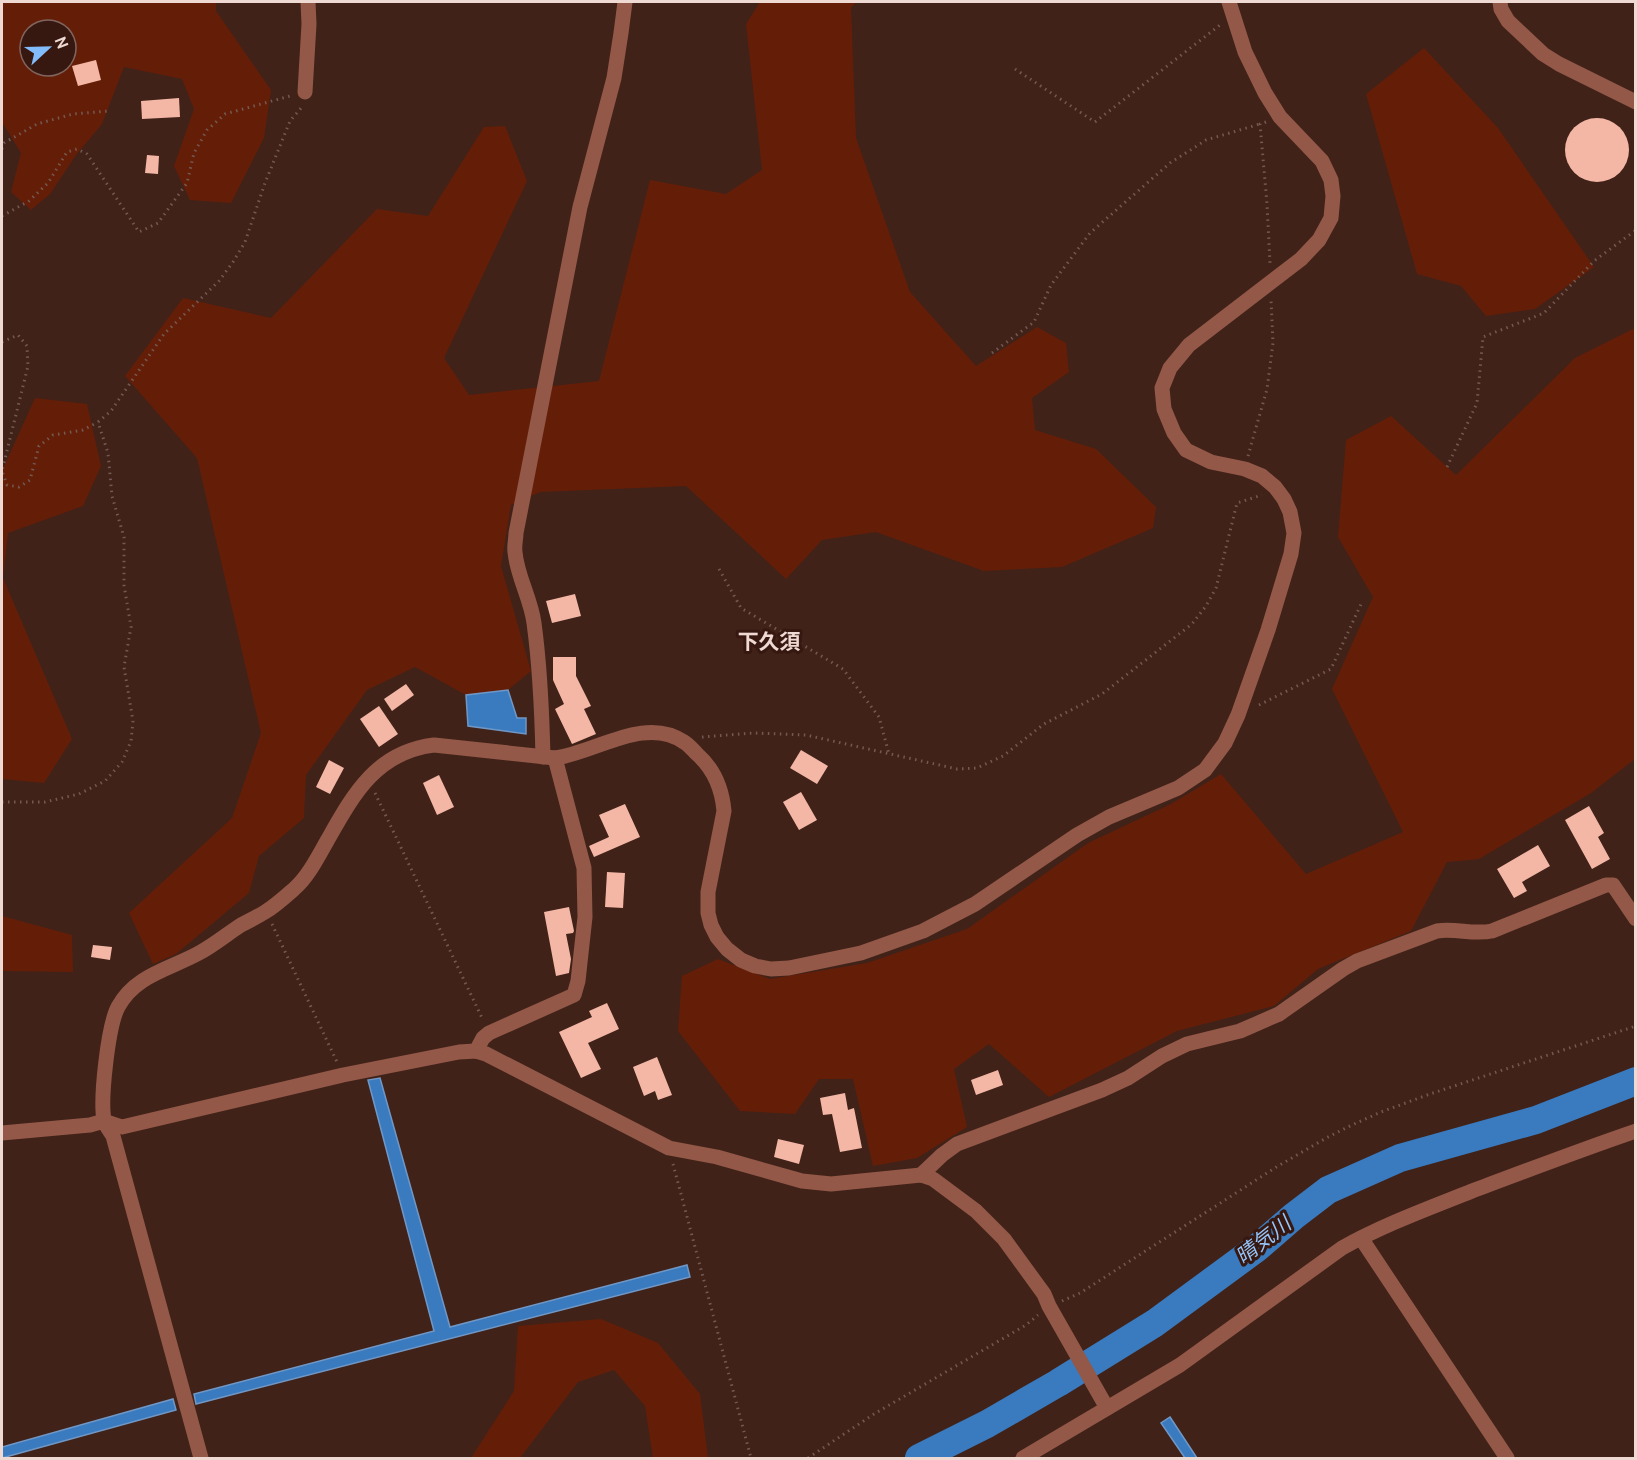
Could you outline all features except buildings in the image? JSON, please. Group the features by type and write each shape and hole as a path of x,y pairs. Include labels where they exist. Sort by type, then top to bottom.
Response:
{"street":[{"path":"305,92 308,2"},
{"path":"476,1051 483,1038 489,1033 574,995 578,981 585,916 584,868 549,757 542,711 534,621 515,550 516,533 580,207 614,78 625,2"},
{"path":"1500,2 1508,21 1543,54 1635,102"},
{"path":"201,1458 113,1136 104,1121 103,1092 110,1030 118,1008 133,987 151,974 199,953 266,911 296,888 318,858 348,803 367,778 390,759 416,747 434,745 549,757 571,756 627,736 648,732 668,735 683,741 704,760 716,777 723,801 724,811 708,892 708,913 711,925 727,949 741,960 771,969 789,968 861,953 923,931 975,904 1077,835 1109,817 1178,788 1204,770 1225,743 1238,715 1268,630 1291,554 1294,533 1290,512 1284,499 1262,476 1245,469 1211,462 1186,450 1174,433 1164,410 1162,388 1170,368 1189,345 1301,259 1319,240 1331,218 1333,196 1331,180 1322,161 1280,117 1265,93 1245,52 1231,8"},
{"path":"921,1175 957,1144 1102,1090 1128,1078 1162,1056 1187,1044 1239,1031 1279,1014 1357,961 1437,931 1450,929 1480,934 1492,931 1606,885 1613,885 1635,919"},
{"path":"2,1133 90,1125 104,1121 122,1126 343,1075 459,1052 476,1051 486,1054 669,1148 717,1156 802,1181 831,1184 921,1175 933,1179 976,1211 1004,1239 1044,1294 1107,1408"},
{"path":"1023,1458 1180,1365 1342,1248 1400,1219 1635,1131"},
{"path":"1361,1238 1507,1458"}],"path":[{"path":"1015,69 1095,122 1231,8"},
{"path":"2,216 29,201 48,183 67,152 77,149 87,154 139,232 158,224 187,183 194,153 207,130 225,114 305,92 304,103 290,121 244,242 233,262 219,281 164,334 111,411 98,422 83,430 53,435 39,447 30,480 19,487 7,485 2,471 28,366 27,346 18,335 2,342"},
{"path":"2,149 4,143 37,124 74,114 109,111"},
{"path":"992,353 1034,322 1051,285 1090,232 1170,163 1206,140 1260,124"},
{"path":"1447,467 1477,403 1483,337 1544,313 1594,261 1635,230"},
{"path":"2,802 45,802 88,790 105,781 122,762 131,741 133,721 124,667 131,627 124,585 124,537 112,496 108,453 98,422"},
{"path":"683,741 700,737 753,734 806,735 957,769 977,768 1003,756 1044,724 1102,694 1192,624 1216,588 1237,503 1267,493 1275,487"},
{"path":"719,569 741,608 843,669 879,717 889,754"},
{"path":"1238,715 1331,669 1362,602"},
{"path":"367,778 380,801 489,1033"},
{"path":"266,911 343,1075"},
{"path":"808,1458 874,1414 1026,1324 1049,1306 1080,1293 1286,1161 1352,1125 1430,1094 1635,1026"},
{"path":"669,1148 751,1458"}],"shaded area":[{"path":"2,2 216,2 216,11 271,90 264,138 231,203 190,200 174,166 194,109 182,79 124,67 102,124 76,155 50,194 31,210 11,192 21,153 2,122"},
{"path":"760,2 856,2 851,8 856,138 910,292 976,366 1037,327 1066,343 1069,372 1032,398 1035,430 1096,449 1156,507 1153,528 1062,567 984,571 876,532 822,540 786,579 686,486 540,492 511,505 501,566 531,671 508,690 466,695 415,667 367,690 306,775 304,818 259,856 249,893 176,954 153,964 129,913 232,818 261,733 197,458 125,376 183,298 271,318 377,209 428,216 484,127 505,126 527,181 444,358 469,395 599,381 650,180 726,194 762,170 746,24"},
{"path":"1424,48 1498,128 1594,267 1535,309 1486,316 1461,286 1417,274 1366,94"},
{"path":"1633,329 1635,331 1635,759 1591,793 1479,859 1447,862 1411,931 1318,969 1274,1006 1177,1031 1049,1097 989,1044 954,1069 967,1127 917,1158 873,1166 853,1079 819,1079 795,1114 740,1111 678,1031 682,976 718,959 770,979 867,963 967,929 1088,843 1171,804 1221,774 1306,874 1403,832 1332,689 1373,597 1338,537 1346,440 1391,416 1456,475 1575,358"},
{"path":"35,398 87,404 101,466 83,506 8,533 3,578 72,739 44,783 2,779 2,471"},
{"path":"2,916 72,935 73,972 2,971"},
{"path":"601,1319 658,1343 700,1394 708,1458 653,1458 645,1406 614,1370 578,1382 520,1458 471,1458 514,1391 518,1326"}],"water":[{"path":"508,690 517,718 526,718 526,734 468,726 466,695"},
{"path":"380,1078 450,1327 687,1265 690,1277 196,1404 194,1394 434,1331 368,1080"},
{"path":"173,1399 176,1410 2,1458 2,1447"},
{"path":"1170,1417 1197,1458 1185,1458 1161,1423"}],"waterway":[{"name":"晴気川","path":"919,1458 987,1424 1155,1323 1257,1248 1328,1190 1400,1158 1536,1120 1636,1081"}],"district":[{"name":"下久須","path":"769,641"}]}
